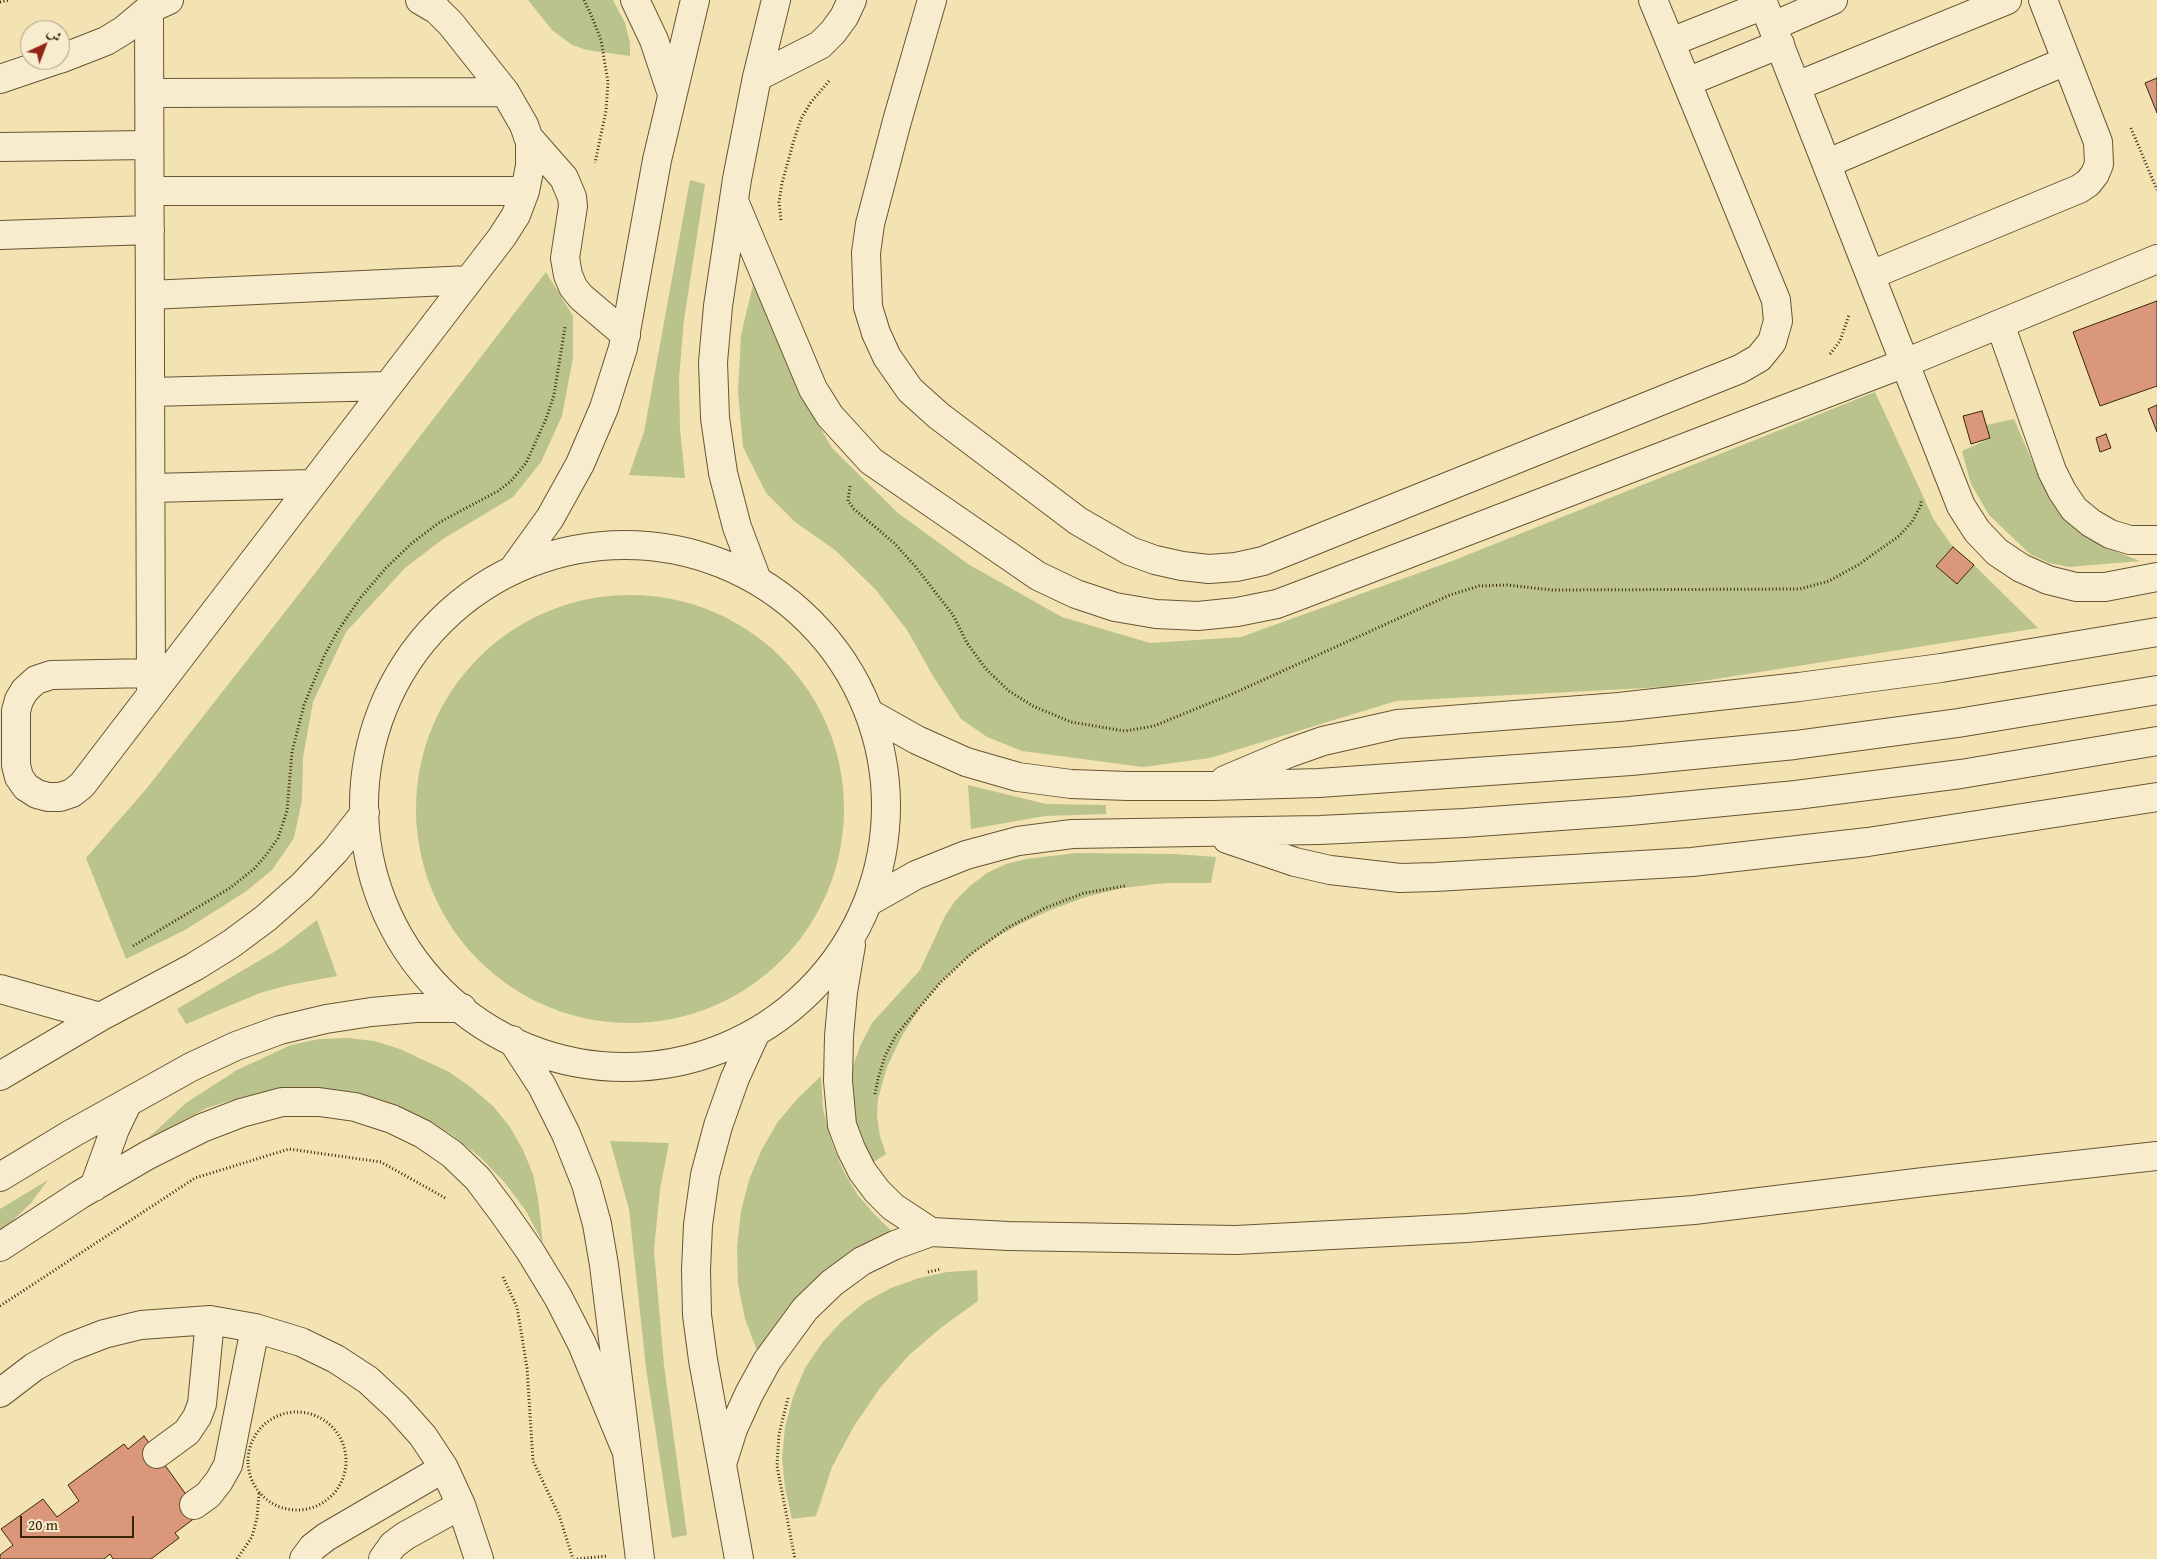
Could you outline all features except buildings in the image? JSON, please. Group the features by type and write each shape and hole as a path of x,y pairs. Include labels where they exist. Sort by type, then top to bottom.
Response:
{"street":[{"path":"151,683 51,675 36,680 25,690 19,700 16,711 16,765 19,776 26,787 37,794 48,797 60,797 72,793 82,786 151,683 312,484 502,237 516,215 525,191 530,166 528,137 524,125 505,92 451,24 437,10 420,0"},
{"path":"635,0 654,40 672,94"},
{"path":"514,568 550,518 580,464 604,408 626,335 657,160 695,0"},
{"path":"757,580 737,527 723,473 715,418 713,362 718,306 734,201 757,77 776,0"},
{"path":"757,77 820,45 833,32 852,0"},
{"path":"932,0 870,224 866,253 868,307 876,333 887,357 910,390 969,440 1078,521 1130,550 1155,560 1209,569 1236,567 1263,561 1740,369 1759,358 1772,342 1778,321 1776,300 1653,0"},
{"path":"1671,42 1770,19 1833,0"},
{"path":"1797,86 2007,0"},
{"path":"1871,275 2079,189 2088,183 2099,164 2098,142 2043,0"},
{"path":"70,55 106,41 159,4"},
{"path":"151,683 150,93 159,4"},
{"path":"1687,82 1770,19"},
{"path":"1770,19 1961,506 1977,531 1997,552 2021,568 2048,580 2076,587 2105,587 2157,577"},
{"path":"1828,163 2066,61"},
{"path":"0,79 27,70"},
{"path":"150,93 505,92"},
{"path":"528,137 564,178 572,197 573,212 565,258 568,275 573,287 581,297 626,335"},
{"path":"0,147 150,145"},
{"path":"150,192 525,191"},
{"path":"734,201 813,389 830,416 871,461 1038,576 1076,594 1115,607 1156,614 1198,616 1237,612 1277,604 1905,362 2157,259"},
{"path":"0,234 150,230"},
{"path":"150,295 469,280"},
{"path":"2000,324 2052,471 2074,509 2090,523 2110,534 2130,540 2157,540"},
{"path":"150,392 387,386"},
{"path":"151,488 312,484"},
{"path":"595,545 678,549 757,580 804,616 842,660 869,713 885,775 886,839 870,901 853,936 832,968 803,1000 769,1025 732,1046 673,1064 612,1068 551,1057 495,1032 449,999 407,950 378,892 364,829 366,765 383,703 415,647 460,601 514,568 595,545"},
{"path":"1212,786 1289,753 1323,741 1398,724 1619,707 1799,687 1960,665 2157,632"},
{"path":"869,713 917,740 966,762 1018,776 1071,784 1212,786 1319,783 1631,761 1795,745 1958,723 2157,690"},
{"path":"870,901 925,872 966,855 1018,841 1072,834 1209,833 1464,822 1698,804 1796,795 1960,774 2157,742"},
{"path":"1209,833 1295,862 1330,870 1400,878 1435,877 1692,862 1868,842 2157,798"},
{"path":"5,1068 194,967 231,944 266,918 309,879 335,851 365,813"},
{"path":"853,936 843,992 839,1036 838,1081 842,1125 862,1171 877,1190 893,1207 930,1232"},
{"path":"0,989 100,1018"},
{"path":"0,1177 71,1134 194,1065 236,1046 280,1030 326,1019 416,1008 462,1008"},
{"path":"739,1559 702,1360 697,1315 696,1270 698,1225 705,1175 718,1126 735,1078 756,1032"},
{"path":"512,1040 542,1086 566,1134 590,1200 604,1265 640,1559"},
{"path":"0,1247 148,1155 202,1128 241,1112 282,1102 319,1102 355,1107 392,1118 423,1134 452,1154 478,1179 530,1251 558,1296 582,1344 626,1450"},
{"path":"94,1187 115,1129 127,1104"},
{"path":"722,1464 733,1429 749,1394 772,1354 805,1309 832,1283 862,1261 895,1245 930,1232 1008,1236 1236,1240 1466,1228 1694,1210 1952,1178 2157,1156"},
{"path":"157,1454 187,1432 197,1417 202,1404 210,1320"},
{"path":"0,1393 34,1367 68,1348 104,1334 141,1325 210,1320 255,1328 301,1342 336,1359 368,1380 397,1406 423,1436 444,1468 461,1505 478,1559"},
{"path":"194,1506 208,1495 228,1465 255,1328"},
{"path":"304,1559 313,1547 326,1537 444,1468"},
{"path":"383,1559 393,1545 406,1536 461,1505"}],"path":[{"path":"0,2 9,0"},
{"path":"584,0 601,40 608,82 606,111 595,166"},
{"path":"783,229 780,220 779,202 782,183 794,140 801,119 811,102 834,75"},
{"path":"133,946 230,888 254,869 278,838 288,802 290,767 296,730 325,654 339,629 361,597 399,556 440,522 498,491 511,481 526,463 546,420 554,395 573,287"},
{"path":"1829,356 1840,340 1849,314 1849,306"},
{"path":"871,461 850,486 848,501 854,509 894,543 915,566 953,615 967,643 986,669 1009,691 1033,706 1071,722 1125,731 1154,726 1232,694 1450,595 1479,586 1507,585 1552,590 1800,589 1829,580 1858,565 1899,536 1916,514 1921,505 1922,496"},
{"path":"0,1306 195,1178 289,1149 381,1162 450,1200"},
{"path":"503,1276 517,1307 527,1368 533,1461 559,1515 573,1559"},
{"path":"237,1559 252,1537 257,1518 259,1493 251,1478 248,1461 250,1444 259,1429 272,1419 288,1413 305,1413 321,1419 334,1429 343,1444 346,1461 343,1478 335,1493 322,1503 306,1509 289,1510 273,1504 259,1493"}],"green space":[{"path":"528,0 613,0 625,23 630,43 630,56 587,50 572,45 552,30"},
{"path":"690,180 705,184 684,320 679,378 680,428 685,478 629,475 644,432"},
{"path":"546,272 573,316 573,358 562,416 541,462 513,497 443,539 405,568 346,632 313,702 303,758 302,800 294,838 272,870 245,892 185,930 126,959 86,858 147,788 299,594"},
{"path":"754,280 808,406 832,448 898,513 968,564 1062,617 1150,643 1241,637 1452,561 1875,392 1934,520 1953,547 1936,566 1957,584 1974,565 2038,628 1665,687 1396,701 1210,758 1143,767 1022,751 987,737 961,719 933,676 907,630 876,590 835,550 795,522 766,493 743,447 738,392 741,335"},
{"path":"2014,419 2038,475 2055,506 2075,528 2098,544 2140,561 2069,567 2049,563 2030,554 1989,515 1971,484 1962,451 1989,439 1986,425"},
{"path":"630,595 672,599 712,611 749,631 782,657 808,690 828,727 840,767 844,809 840,851 828,891 808,928 782,961 749,987 712,1007 672,1019 630,1023 588,1019 548,1007 511,987 478,961 452,928 432,891 420,851 416,809 420,767 432,727 452,690 478,657 511,631 548,611 588,599"},
{"path":"968,785 1046,804 1106,805 1106,814 1045,816 971,829"},
{"path":"1076,853 1176,854 1216,857 1211,883 1166,883 1122,888 1086,897 1020,924 993,939 968,957 943,980 921,1006 902,1036 887,1067 878,1099 877,1117 880,1136 886,1154 869,1165 858,1141 850,1090 853,1066 861,1044 872,1023 920,970 945,916 955,901 970,886 987,873 1006,864 1026,859"},
{"path":"317,920 337,976 289,985 260,993 186,1024 177,1009 279,949"},
{"path":"348,1038 374,1041 400,1049 449,1072 493,1106 510,1127 523,1150 533,1174 543,1243 526,1211 505,1183 480,1157 452,1135 421,1117 388,1103 279,1090 242,1097 207,1108 147,1139 186,1103 237,1070 291,1045 319,1039"},
{"path":"821,1076 823,1109 831,1140 843,1170 857,1194 895,1234 798,1298 776,1324 758,1353 745,1319 738,1284 737,1247 741,1211 749,1180 761,1151 777,1123 798,1098"},
{"path":"610,1141 669,1143 660,1189 654,1250 664,1365 687,1535 672,1538 646,1368 629,1209"},
{"path":"48,1180 31,1203 0,1233 0,1209"},
{"path":"977,1270 978,1301 942,1327 909,1355 880,1388 854,1426 832,1467 816,1516 792,1519 785,1488 782,1458 785,1427 793,1397 805,1368 822,1343 842,1321 865,1302 891,1288 919,1278 947,1272"}]}
